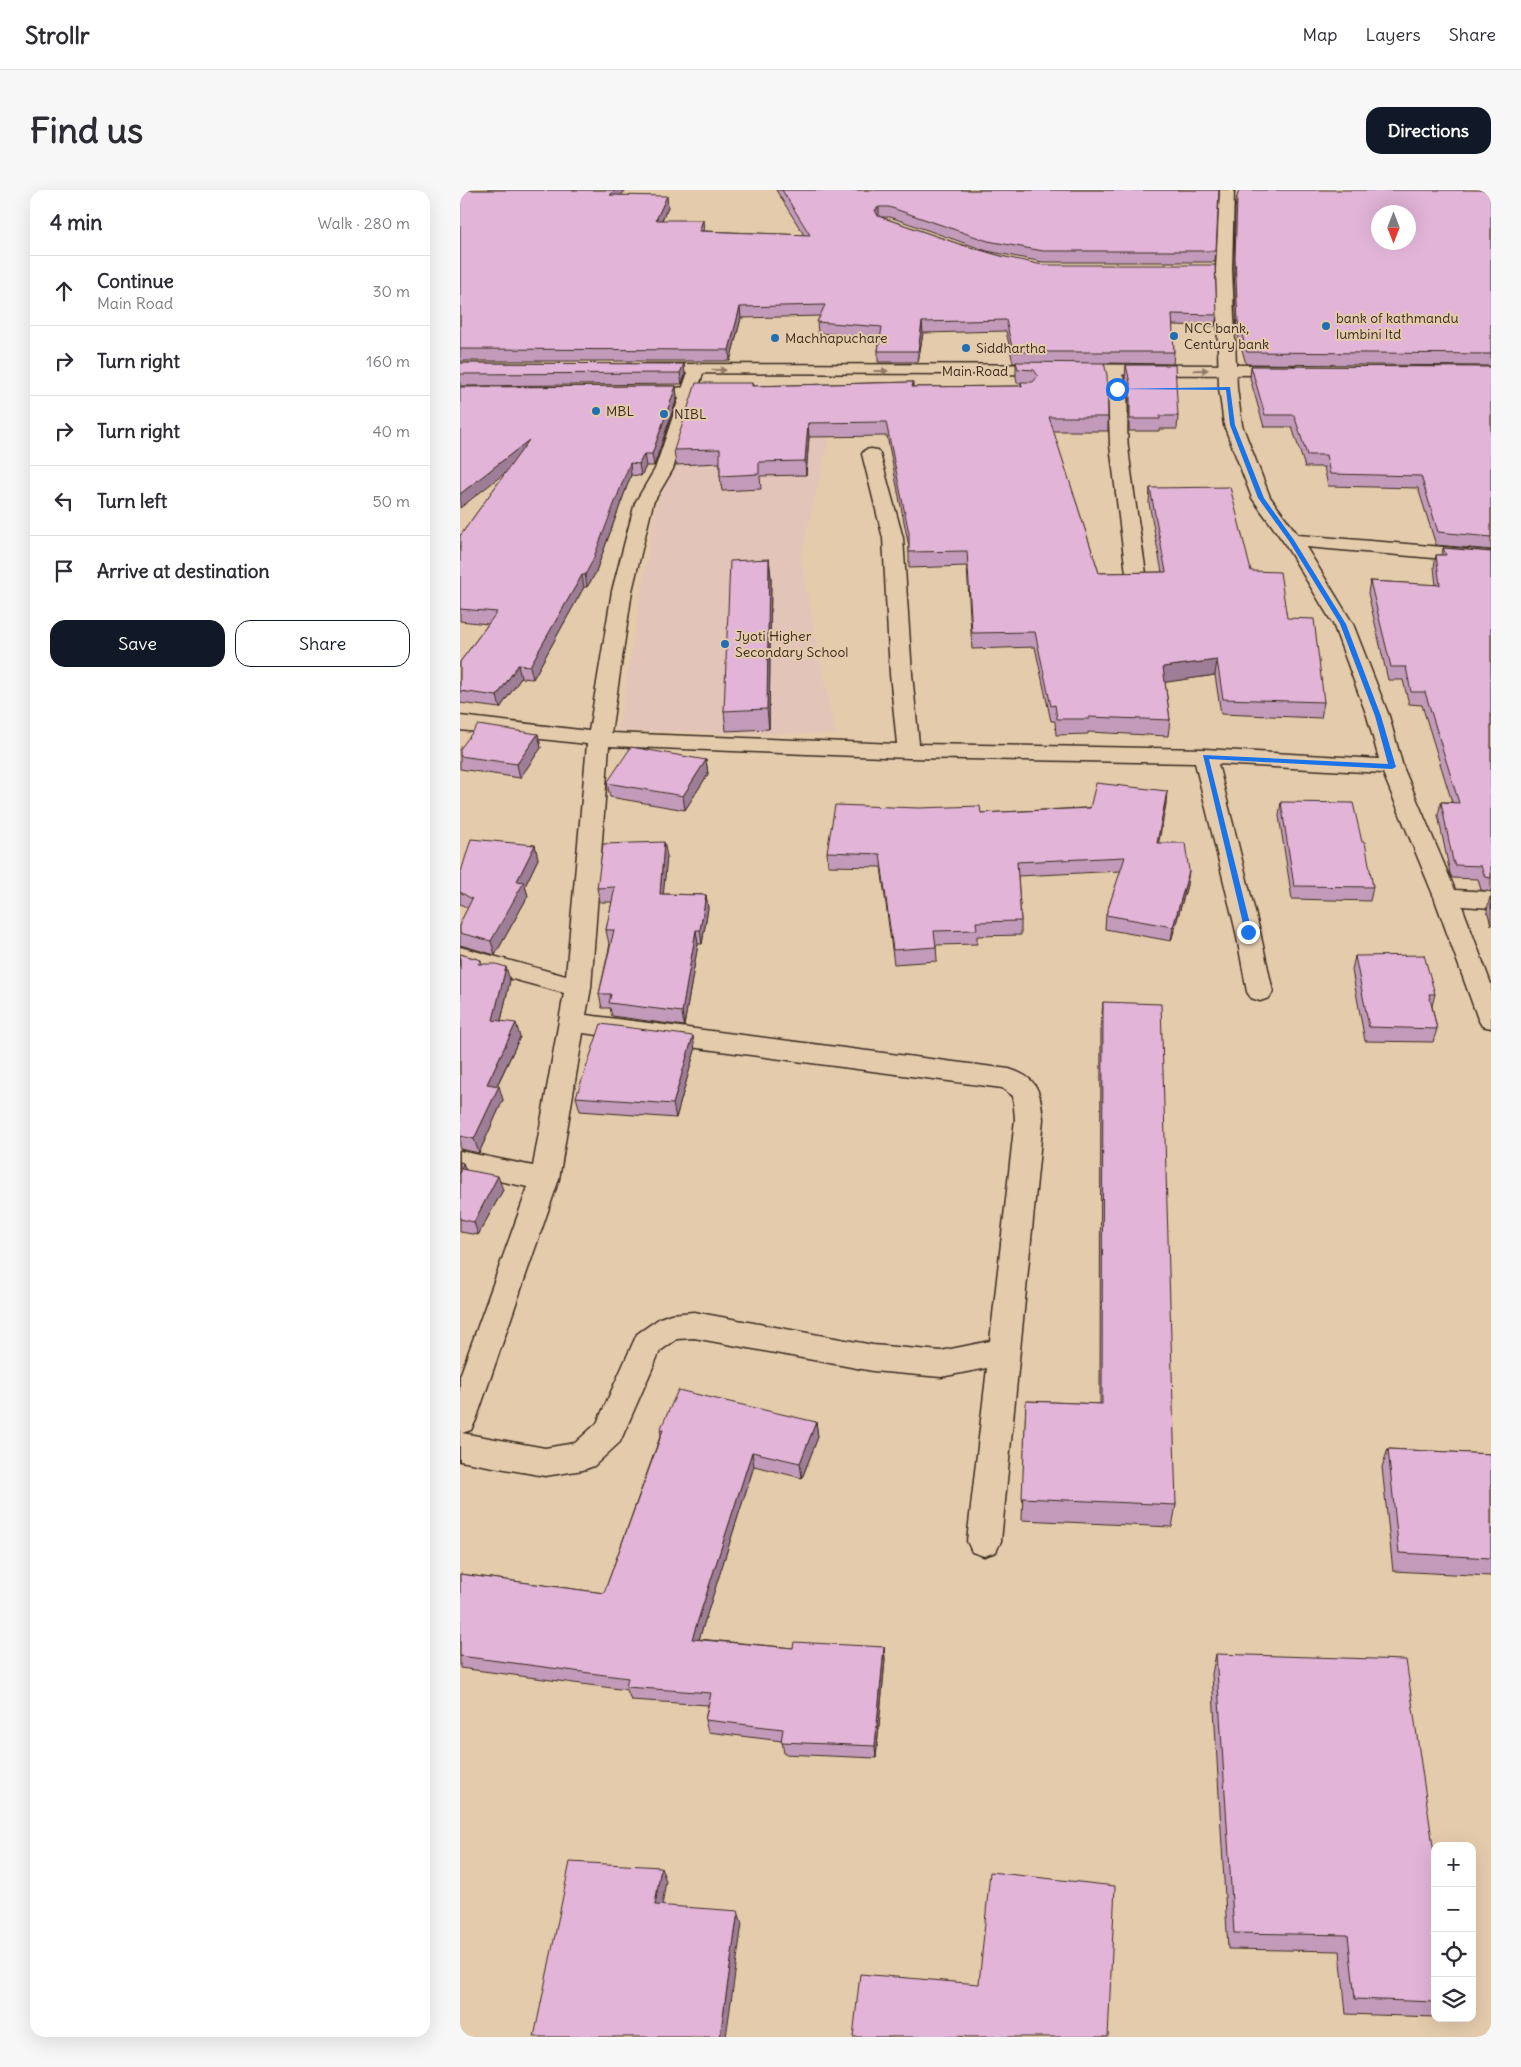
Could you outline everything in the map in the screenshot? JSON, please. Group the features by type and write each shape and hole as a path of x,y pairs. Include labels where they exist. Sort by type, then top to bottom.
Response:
{"street":[{"path":"1227,190 1221,382 1233,425 1261,498 1292,540 1343,624 1378,716 1392,767 1446,897 1491,1019"},
{"path":"1206,269 1224,269"},
{"name":"Main Road","path":"627,369 1112,371 1221,382 1248,388"},
{"path":"460,1420 545,1179 578,988 599,739 622,591 644,504 664,469 696,370"},
{"name":"Main Road","path":"1221,382 1305,370"},
{"path":"1112,371 1117,389 1119,445 1136,581"},
{"path":"1098,389 1136,389"},
{"path":"619,393 747,392"},
{"path":"871,454 893,538 901,674 909,751"},
{"path":"1292,540 1491,557"},
{"path":"460,723 599,739 909,751 1205,756 1392,767"},
{"path":"1205,756 1248,932 1260,992"},
{"path":"1446,897 1491,900"},
{"path":"460,956 578,988"},
{"path":"572,1022 1009,1079 1026,1092 1029,1119 984,1541"},
{"path":"460,1162 545,1179"},
{"path":"460,1447 545,1462 583,1456 609,1432 648,1343 671,1327 694,1325 873,1358 941,1364 1005,1351"}],"shaded area":[{"name":"Jyoti Higher Secondary School","path":"678,430 831,430 800,558 835,734 618,731 656,506"}],"building":[{"path":"460,190 615,190 610,195 667,196 656,220 703,220 699,231 810,235 782,190 1219,190 1216,251 1043,251 988,241 889,207 879,207 875,210 878,216 959,244 1043,265 1215,265 1217,315 1172,314 1174,352 1013,352 1006,320 922,322 918,351 878,351 882,327 817,322 825,305 740,307 729,350 460,349"},
{"path":"1239,190 1491,190 1491,354 1247,352 1238,321 1235,258 1237,197"},
{"path":"1016,362 1104,363 1107,375 1108,417 1049,417 1099,573 1166,572 1150,488 1230,487 1251,571 1280,572 1287,618 1314,619 1324,702 1223,699 1217,660 1163,667 1170,720 1089,717 1089,719 1057,719 1055,705 1051,706 1035,632 972,633 967,551 909,552 909,533 886,422 808,423 805,461 759,462 759,474 720,476 720,449 674,450 696,383 752,383 752,386 913,382 912,387 1022,386 1021,382 1033,382 1038,376 1034,370 1018,369"},
{"path":"460,363 684,364 680,373 460,374"},
{"path":"1126,365 1175,365 1178,416 1160,416 1160,419 1130,419 1130,383"},
{"path":"1251,366 1491,367 1491,537 1438,532 1421,476 1330,474 1326,455 1307,455 1294,415 1265,415"},
{"path":"676,386 652,454 644,454 639,464 630,463 592,562 585,575 582,575 530,666 518,665 497,696 460,691 460,662 497,612 460,609 460,536 529,440 460,494 460,387"},
{"path":"1443,548 1491,552 1491,878 1485,877 1481,866 1455,865 1453,861 1441,802 1459,803 1425,692 1411,692 1406,667 1391,667 1370,581 1440,585 1436,555 1446,555"},
{"path":"769,559 767,709 724,711 730,561"},
{"path":"478,725 538,734 517,764 460,756 460,749"},
{"path":"631,747 706,760 683,796 607,783"},
{"path":"1096,783 1167,791 1157,843 1185,843 1189,871 1173,927 1106,915 1125,857 1017,862 1021,921 976,922 977,930 934,931 936,947 893,950 880,854 827,852 835,805 919,808 980,806 981,813 1090,808"},
{"path":"1281,802 1353,803 1362,842 1365,842 1373,887 1294,886"},
{"path":"471,839 535,845 517,881 524,882 491,941 460,933 460,923 472,899 460,892 460,875"},
{"path":"664,842 660,894 706,895 700,930 696,930 682,1012 609,1003 611,994 599,994 614,930 606,930 615,887 597,888 603,844"},
{"path":"460,954 481,960 478,964 496,964 506,967 493,1020 516,1023 487,1084 499,1086 474,1139 460,1136"},
{"path":"1424,955 1435,994 1429,994 1437,1029 1369,1027 1355,956"},
{"path":"1103,1002 1161,1004 1176,1505 1022,1498 1026,1401 1102,1404"},
{"path":"601,1024 693,1036 673,1104 576,1097"},
{"path":"460,1162 463,1163 461,1169 498,1176 474,1222 460,1219"},
{"path":"678,1390 816,1422 800,1463 752,1452 692,1639 793,1648 794,1642 884,1647 875,1746 781,1742 783,1729 705,1720 711,1693 626,1687 628,1678 460,1656 460,1574 604,1593 663,1430 660,1430"},
{"path":"1388,1449 1491,1454 1491,1558 1399,1553"},
{"path":"1216,1654 1406,1660 1432,1842 1431,2002 1355,1999 1348,1935 1234,1933"},
{"path":"570,1862 661,1867 655,1905 738,1911 720,2037 534,2037"},
{"path":"990,1872 1115,1886 1108,2037 853,2037 860,1974 979,1984"}],"place":[{"name":"bank of kathmandu lumbini ltd","path":"1326,326"},
{"name":"NCC bank, Century bank","path":"1174,336"},
{"name":"Machhapuchare","path":"775,338"},
{"name":"Siddhartha","path":"966,348"},
{"name":"MBL","path":"596,411"},
{"name":"NIBL","path":"664,414"},
{"name":"Jyoti Higher Secondary School","path":"725,644"}],"route":[{"path":"1117,389 1228,388 1233,425 1261,498 1292,540 1343,624 1378,716 1392,767 1205,756 1248,932"}]}
